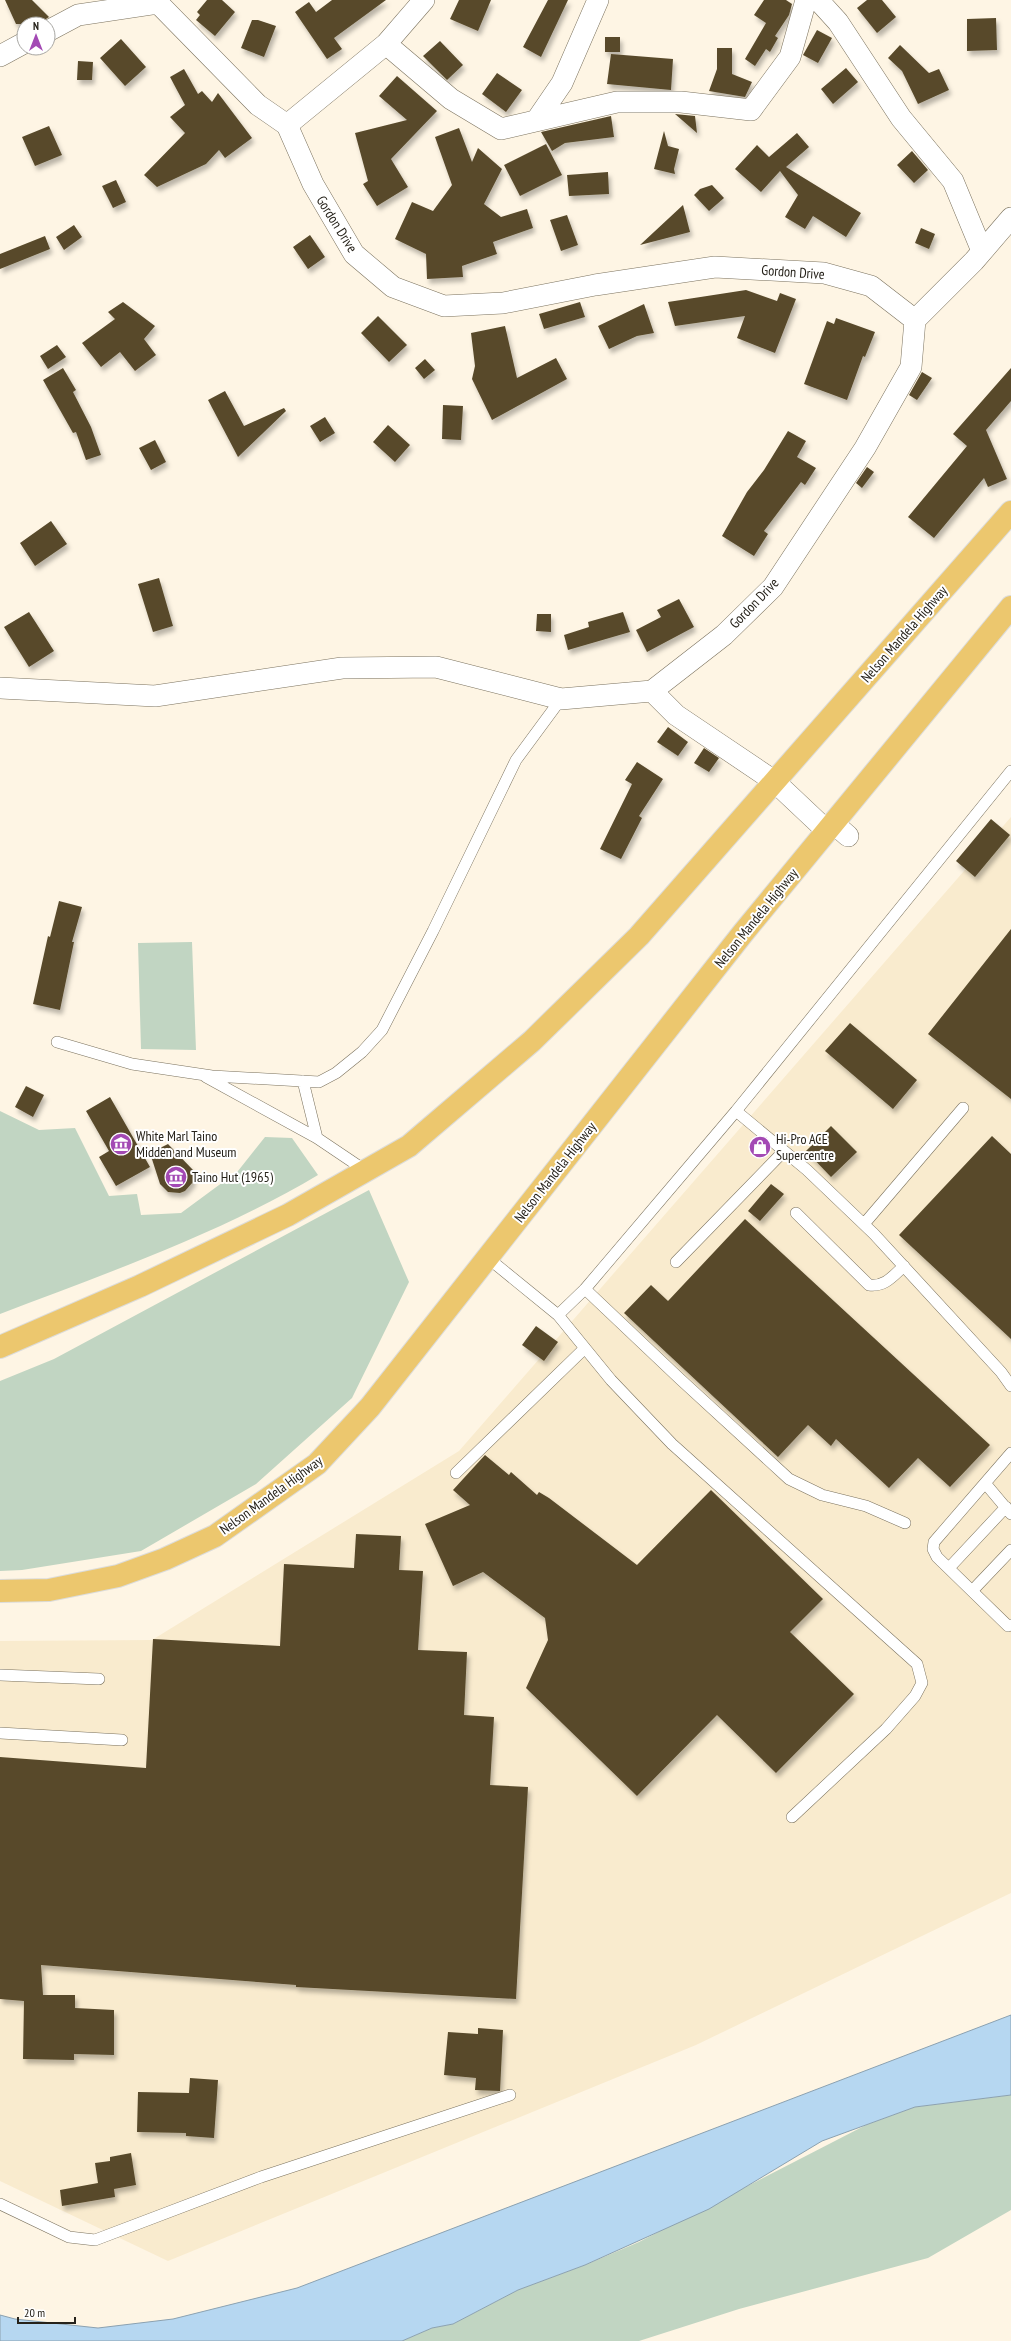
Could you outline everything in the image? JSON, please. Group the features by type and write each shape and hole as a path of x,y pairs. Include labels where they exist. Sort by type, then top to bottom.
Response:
{"highway":[{"name":"Nelson Mandela Highway","path":"0,1347 140,1286 288,1215 409,1146 532,1041 639,936 771,792 1011,512"},
{"name":"Nelson Mandela Highway","path":"0,1591 49,1590 118,1576 165,1560 215,1536 269,1500 316,1464 370,1407 743,933 835,830 1011,607"}],"street":[{"path":"536,121 562,83 598,0"},
{"path":"386,44 451,99 501,130 617,102 682,102 751,110 790,57 806,0"},
{"path":"818,0 838,22 901,118 954,181 982,251"},
{"path":"56,27 78,15 159,2 258,105 287,125 386,44 417,3"},
{"path":"0,56 16,47"},
{"name":"Gordon Drive","path":"287,125 313,184 354,254 393,287 444,306 503,303 595,284 715,267 824,273 871,286 916,320 911,367 864,448 773,587 724,635 652,691"},
{"path":"916,320 982,251 1011,218"},
{"path":"0,688 156,696 342,668 436,668 561,699 652,691 676,715 771,792 835,830"}],"lane":[{"path":"57,1042 132,1064 202,1075 319,1082 336,1072 362,1052 382,1030 433,931 516,760 561,699"},
{"path":"558,1315 585,1289 736,1111 1011,771"},
{"path":"202,1075 316,1138 366,1171"},
{"path":"303,1081 316,1138"},
{"path":"864,1224 963,1108"},
{"path":"736,1111 807,1170 864,1224 1001,1372 1011,1386"},
{"path":"676,1262 784,1151"},
{"path":"796,1213 869,1285 878,1286 888,1281 904,1266"},
{"path":"488,1258 558,1315 611,1380 672,1444 917,1664 922,1683 916,1696 886,1729 792,1817"},
{"path":"585,1289 680,1380 789,1479 822,1495 866,1506 905,1523"},
{"path":"456,1473 585,1348"},
{"path":"1011,1453 934,1542 933,1549 937,1557 1008,1626 1011,1626"},
{"path":"949,1568 1008,1510 985,1483"},
{"path":"972,1591 1011,1550"},
{"path":"0,1675 99,1679"},
{"path":"0,1733 122,1740"},
{"path":"0,2204 69,2237 95,2240 261,2177 510,2095"}],"shaded area":[{"path":"1011,817 1011,1893 696,2045 168,2261 0,2181 0,1641 152,1640 459,1451"}],"green space":[{"path":"192,942 196,1050 141,1049 138,943"},
{"path":"0,1111 39,1130 75,1128 109,1196 137,1194 141,1215 181,1213 238,1171 265,1137 292,1138 318,1175 242,1216 202,1234 122,1268 0,1314"},
{"path":"369,1190 409,1282 352,1398 256,1484 141,1551 22,1570 0,1571 0,1381 54,1359"},
{"path":"1011,2095 1011,2210 928,2258 739,2309 639,2341 402,2341 432,2328 453,2324 518,2290 585,2265 639,2242 866,2125 915,2107"}],"water":[{"path":"1011,2015 1011,2095 915,2107 822,2141 709,2209 585,2265 518,2290 453,2324 432,2328 402,2341 0,2341 0,2315 15,2319 98,2328 173,2319 297,2288"}],"building":[{"path":"5,0 32,0 48,16 16,16 16,24"},
{"path":"207,0 222,0 235,12 215,36 196,20 200,15 197,12"},
{"path":"332,0 386,0 334,38 342,49 327,59 295,12 309,2 316,12"},
{"path":"459,0 491,0 478,31 450,19"},
{"path":"548,0 568,0 541,57 523,47"},
{"path":"764,0 786,0 792,4 789,15 775,36 778,38 770,52 766,49 755,66 745,59 766,23 754,15"},
{"path":"867,0 882,0 896,17 877,33 857,8"},
{"path":"996,18 997,50 967,51 967,19"},
{"path":"252,20 258,20 276,26 264,57 241,48"},
{"path":"817,30 832,38 818,63 803,55"},
{"path":"605,37 620,37 620,52 605,52"},
{"path":"121,39 146,67 125,86 100,58"},
{"path":"440,41 463,65 447,80 423,56"},
{"path":"900,45 929,73 939,69 949,90 918,104 902,71 888,58"},
{"path":"717,48 732,48 732,74 752,82 745,97 709,91 717,69"},
{"path":"611,54 673,59 671,90 607,84"},
{"path":"78,61 93,62 92,80 77,80"},
{"path":"846,68 858,82 833,104 821,89"},
{"path":"184,69 198,94 202,91 212,102 218,93 252,138 225,158 219,150 206,164 157,187 144,175 185,133 170,117 185,105 170,77"},
{"path":"497,73 522,90 506,112 482,94"},
{"path":"397,76 437,111 391,159 408,187 377,206 363,184 368,181 355,133 407,120 379,96"},
{"path":"675,114 695,116 697,133"},
{"path":"611,116 614,137 565,143 552,151 541,132"},
{"path":"49,126 62,155 35,166 22,137"},
{"path":"459,128 472,162 478,148 502,169 484,204 501,217 527,209 533,228 493,242 497,254 462,266 463,277 427,279 426,254 395,239 412,202 433,211 452,185 435,137"},
{"path":"664,131 668,146 679,149 674,169 675,174 654,169"},
{"path":"797,133 809,147 786,167 861,213 846,237 813,216 805,229 785,217 798,195 780,171 761,192 735,169 757,145 769,157"},
{"path":"546,144 562,175 520,196 504,165"},
{"path":"912,151 928,170 914,183 897,165"},
{"path":"608,172 609,194 569,196 567,175"},
{"path":"116,180 126,202 113,208 102,186"},
{"path":"712,185 724,198 709,211 694,195 700,189"},
{"path":"683,205 690,232 640,245"},
{"path":"567,215 578,245 561,251 550,220"},
{"path":"74,225 82,237 64,250 56,237"},
{"path":"921,228 935,234 929,249 915,243"},
{"path":"310,235 325,257 308,269 293,247"},
{"path":"45,236 50,249 0,269 0,254"},
{"path":"746,290 777,301 780,293 796,299 775,353 737,338 745,316 675,326 668,302"},
{"path":"123,302 155,326 144,339 156,355 135,371 120,352 101,367 82,343 115,319 108,312"},
{"path":"580,302 585,317 544,329 539,314"},
{"path":"644,304 654,333 637,336 609,349 598,326"},
{"path":"378,316 407,345 389,362 361,333"},
{"path":"836,318 875,332 865,357 863,356 847,400 804,384 827,321 834,324"},
{"path":"505,326 517,378 556,358 567,379 492,420 472,379 475,366 471,333"},
{"path":"57,345 66,357 48,369 40,356"},
{"path":"425,359 435,370 424,379 415,368"},
{"path":"63,368 76,390 73,392 91,427 101,455 86,460 76,432 73,433 43,380"},
{"path":"1011,368 1011,401 986,430 1007,479 988,487 984,478 934,538 908,517 967,446 953,434"},
{"path":"922,372 932,378 917,400 909,395"},
{"path":"225,391 244,426 284,408 286,411 238,457 208,400"},
{"path":"443,405 463,406 461,440 442,439"},
{"path":"325,417 335,433 320,442 310,426"},
{"path":"388,425 410,445 395,462 373,442"},
{"path":"788,431 806,441 797,457 816,468 805,485 801,482 764,531 768,534 754,556 722,536 747,492 764,470"},
{"path":"155,440 166,462 151,470 139,448"},
{"path":"867,467 874,472 862,488 856,483"},
{"path":"51,521 67,544 35,566 20,543"},
{"path":"159,578 173,626 153,632 138,584"},
{"path":"679,599 694,627 647,652 636,630 661,617 657,610"},
{"path":"29,612 54,651 29,667 4,627"},
{"path":"623,612 630,632 568,650 564,635 589,627 588,622"},
{"path":"537,614 551,614 551,632 536,631"},
{"path":"668,727 688,742 678,756 657,742"},
{"path":"704,748 719,758 709,772 694,763"},
{"path":"637,762 663,779 639,816 642,818 621,859 600,849 632,784 625,780"},
{"path":"991,819 1010,835 975,877 956,861"},
{"path":"59,901 82,907 72,942 74,942 60,1010 33,1004 48,936 50,937"},
{"path":"1011,929 1011,1099 928,1034"},
{"path":"850,1023 917,1080 893,1109 825,1051"},
{"path":"26,1086 44,1095 33,1117 15,1107"},
{"name":"White Marl Taino Midden and Museum","path":"110,1097 150,1167 116,1186 99,1157 109,1151 86,1111"},
{"path":"831,1126 857,1152 831,1177 806,1151"},
{"path":"992,1136 1011,1154 1011,1339 899,1235"},
{"name":"Taino Hut (1965)","path":"168,1144 193,1170 193,1182 185,1191 180,1193 168,1192 160,1184 150,1153"},
{"path":"771,1184 784,1194 760,1221 748,1211"},
{"path":"745,1219 990,1445 950,1487 918,1458 889,1488 836,1439 831,1446 808,1425 778,1457 624,1313 651,1285 668,1301"},
{"path":"536,1326 558,1342 544,1361 522,1345"},
{"path":"485,1455 509,1475 511,1472 537,1495 539,1492 549,1498 637,1565 711,1490 823,1599 790,1632 854,1694 776,1773 717,1715 637,1796 526,1688 548,1640 545,1618 483,1572 453,1586 425,1524 470,1505 453,1490"},
{"path":"356,1534 401,1536 399,1570 423,1571 418,1650 467,1652 464,1715 494,1717 490,1785 528,1787 516,1999 296,1987 296,1985 41,1965 43,1995 75,1995 75,2008 114,2010 114,2055 74,2054 74,2060 23,2059 24,2001 0,1999 0,1757 146,1768 153,1639 280,1646 284,1564 354,1568"},
{"path":"478,2028 503,2030 500,2091 475,2090 476,2078 444,2075 448,2032 478,2034"},
{"path":"190,2078 218,2080 214,2138 186,2136 186,2133 137,2132 138,2092 189,2093"},
{"path":"131,2153 136,2185 114,2189 115,2197 62,2206 60,2190 98,2183 95,2163 110,2161 110,2157"}],"place":[{"name":"White Marl Taino Midden and Museum","path":"121,1144"},
{"name":"Hi-Pro ACE Supercentre","path":"760,1147"},
{"name":"Taino Hut (1965)","path":"176,1177"}]}
